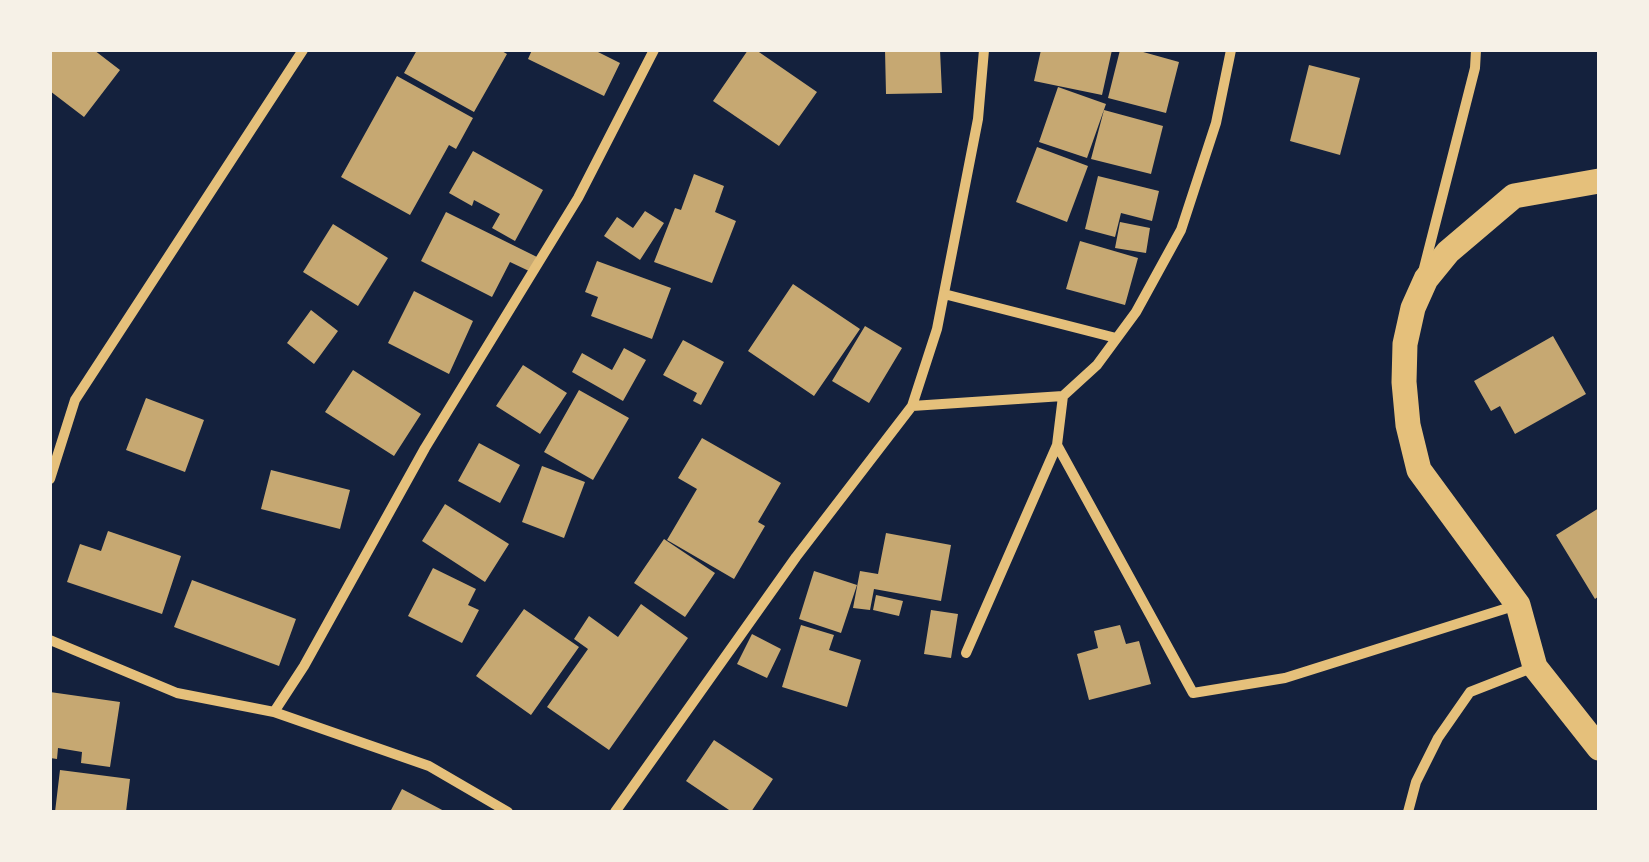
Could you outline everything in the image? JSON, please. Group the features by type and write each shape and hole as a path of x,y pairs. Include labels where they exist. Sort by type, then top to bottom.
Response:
{"main road":[{"path":"1599,181 1514,196 1448,252 1426,279 1413,308 1405,344 1404,382 1408,425 1419,470 1518,605 1534,667 1599,748"}],"street":[{"path":"50,479 75,400 303,50"},
{"path":"274,712 304,666 425,448 578,198 654,50"},
{"path":"615,812 796,557 912,406 944,294 978,119 984,50"},
{"path":"912,406 1062,396 1097,365 1136,312 1180,230 1216,124 1231,50"},
{"path":"1413,308 1475,68 1476,50"},
{"path":"944,294 1116,338"},
{"path":"966,652 1057,445 1062,396"},
{"path":"1057,445 1193,693 1285,678 1518,605"},
{"path":"50,640 176,693 274,712 429,766 508,812"},
{"path":"1408,812 1416,782 1438,738 1470,692 1534,667"}],"building":[{"path":"50,50 94,50 120,70 84,117 50,91"},
{"path":"417,50 500,50 507,54 474,112 404,73"},
{"path":"532,50 594,50 620,63 604,96 528,59"},
{"path":"748,50 756,50 817,92 779,146 713,101"},
{"path":"885,50 940,50 942,93 886,94"},
{"path":"1041,50 1112,50 1102,95 1034,81"},
{"path":"1120,50 1136,50 1179,62 1166,113 1108,98"},
{"path":"1309,65 1360,78 1340,155 1290,141"},
{"path":"397,76 473,118 456,149 449,145 410,215 341,177"},
{"path":"1058,87 1106,104 1087,158 1039,142"},
{"path":"1104,110 1163,126 1151,174 1091,159"},
{"path":"1037,147 1088,166 1067,222 1016,202"},
{"path":"473,151 543,190 515,241 492,228 500,214 474,200 472,206 449,193"},
{"path":"694,174 724,186 715,212 736,221 712,283 654,262 675,208 681,210"},
{"path":"1098,176 1159,191 1152,221 1121,213 1115,237 1085,229"},
{"path":"645,211 664,223 640,260 604,236 617,217 633,228"},
{"path":"446,212 537,257 529,271 510,262 492,297 421,261"},
{"path":"1120,222 1150,228 1146,253 1115,248"},
{"path":"333,224 388,258 358,306 303,272"},
{"path":"1080,241 1138,258 1125,305 1066,289"},
{"path":"597,261 671,288 652,339 591,316 598,297 585,292"},
{"path":"793,284 860,329 814,396 748,351"},
{"path":"414,291 473,321 449,374 388,343"},
{"path":"311,310 338,331 314,364 287,343"},
{"path":"865,326 902,348 869,403 832,381"},
{"path":"1553,336 1586,394 1515,434 1500,406 1491,411 1474,381"},
{"path":"683,340 724,362 701,405 693,401 697,393 663,375"},
{"path":"624,348 646,360 623,401 572,372 582,353 612,370"},
{"path":"523,365 567,393 540,434 496,406"},
{"path":"353,370 421,414 394,456 325,412"},
{"path":"579,390 629,418 593,480 544,452"},
{"path":"146,398 204,420 185,472 126,450"},
{"path":"702,438 781,483 758,522 765,526 734,579 667,540 697,489 678,478"},
{"path":"479,443 520,465 500,503 458,481"},
{"path":"542,466 585,482 564,538 522,522"},
{"path":"271,470 350,490 340,529 261,509"},
{"path":"445,504 509,544 485,582 422,541"},
{"path":"1599,508 1599,596 1595,599 1556,535"},
{"path":"108,531 181,556 162,614 67,582 80,544 101,551"},
{"path":"886,533 951,545 941,601 874,589 870,610 853,608 860,571 878,574"},
{"path":"664,539 715,573 685,617 634,583"},
{"path":"433,568 476,589 468,605 479,610 462,643 408,616"},
{"path":"814,571 857,585 841,633 799,619"},
{"path":"192,580 296,619 279,666 174,627"},
{"path":"876,595 903,601 899,616 873,610"},
{"path":"641,604 688,638 609,750 547,707 588,649 574,639 589,616 618,637"},
{"path":"524,609 579,647 531,715 476,676"},
{"path":"931,610 958,614 951,658 924,654"},
{"path":"801,625 834,635 829,650 861,660 847,707 782,687"},
{"path":"1120,625 1126,644 1139,641 1151,684 1089,700 1077,654 1098,648 1094,631"},
{"path":"752,634 781,649 767,678 737,664"},
{"path":"50,692 120,702 110,767 81,763 82,752 58,748 57,759 50,758"},
{"path":"714,740 773,779 751,812 732,812 686,781"},
{"path":"60,770 130,779 126,812 55,812"},
{"path":"402,789 446,812 390,812"}]}
